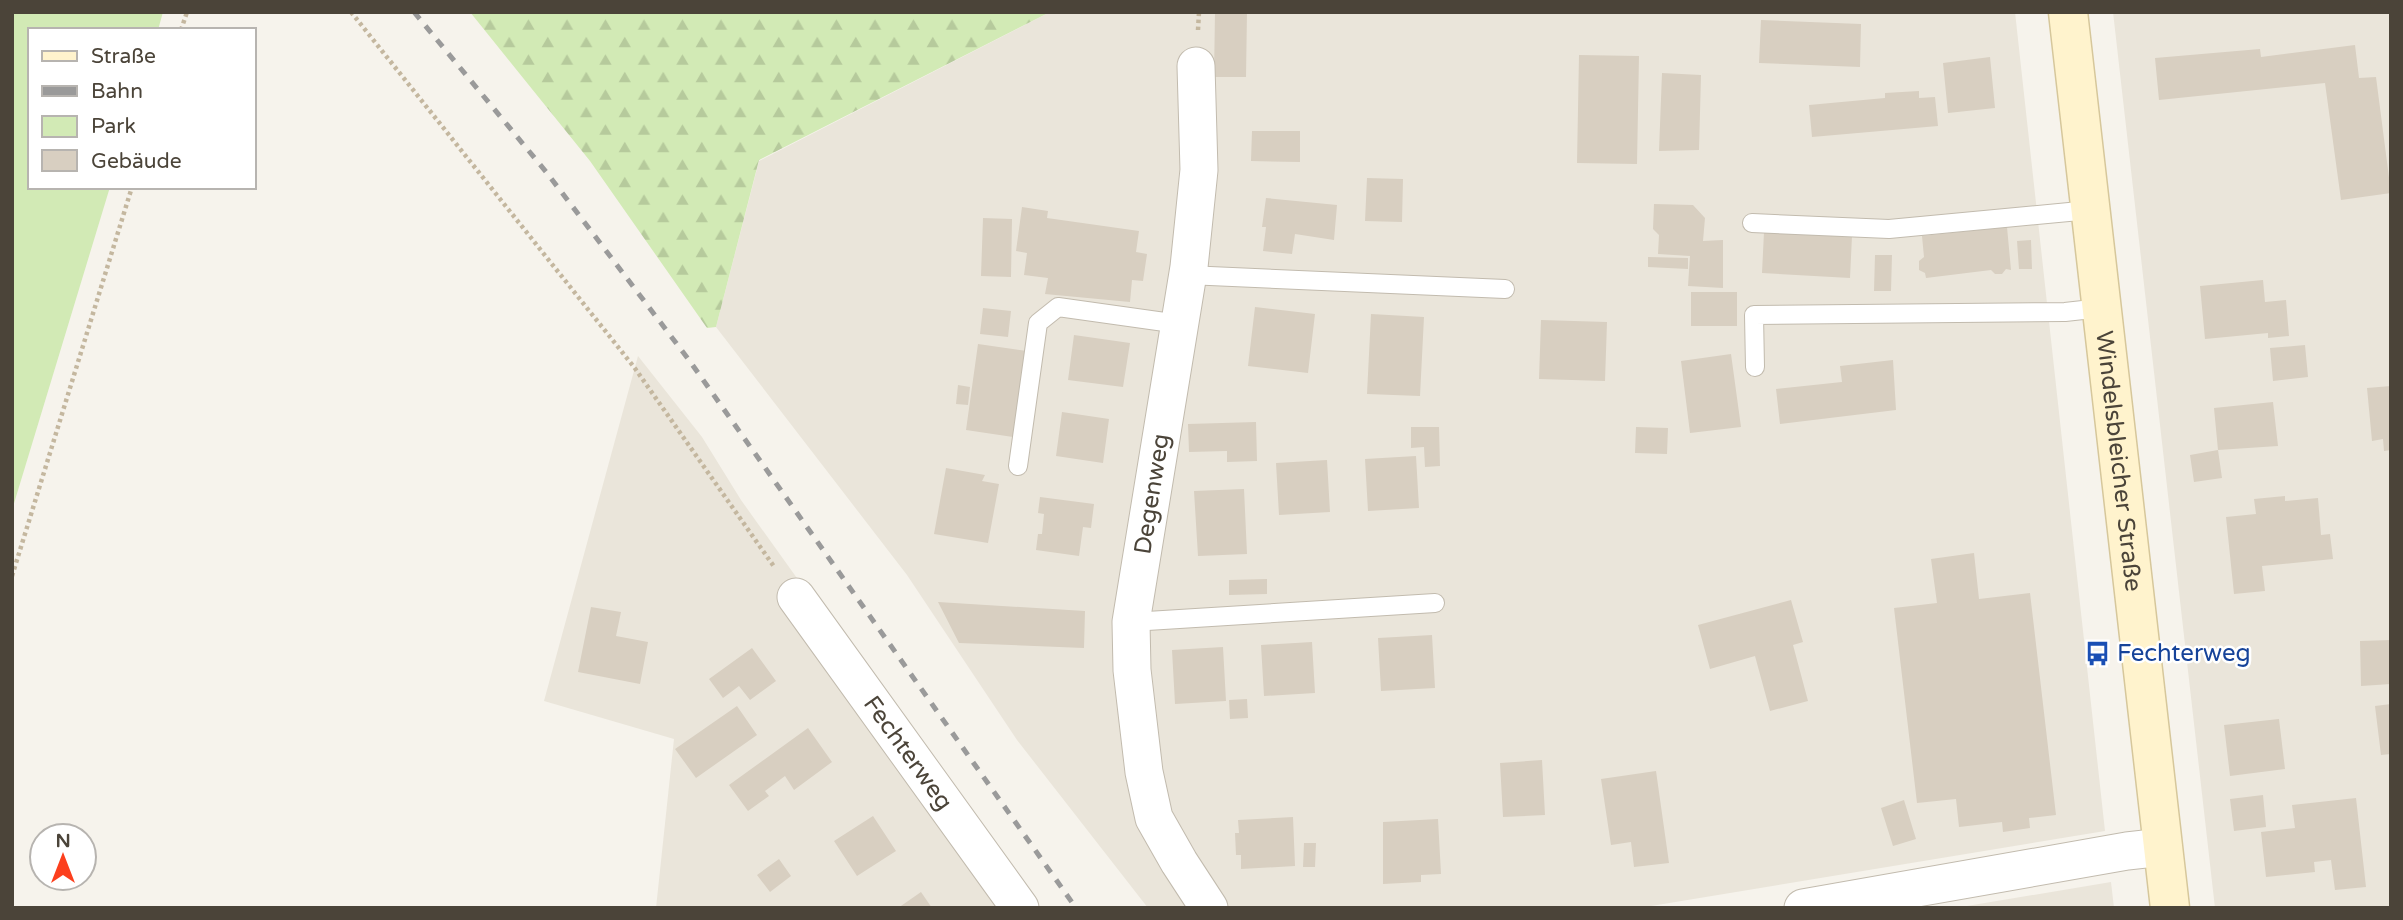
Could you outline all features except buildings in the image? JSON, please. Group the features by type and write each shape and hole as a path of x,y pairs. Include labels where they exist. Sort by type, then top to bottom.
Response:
{"main road":[{"name":"Windelsbleicher Straße","path":"2068,12 2170,908"}],"street":[{"name":"Degenweg","path":"1196,66 1199,170 1187,275 1131,622 1133,683 1144,772 1154,818 1209,908"},
{"name":"Fechterweg","path":"796,597 1020,908"},
{"path":"1802,908 2163,847"}],"lane":[{"path":"1752,223 1889,229 2090,210"},
{"path":"1187,275 1504,289"},
{"path":"1018,466 1038,323 1058,307 1180,324"},
{"path":"1755,367 1754,315 2065,312 2101,308"},
{"path":"1131,622 1435,603"}],"path":[{"path":"351,12 635,367 796,597"},
{"path":"12,576 131,189"}],"shaded area":[{"path":"1050,12 2015,12 2105,831 1639,908 1148,908 1017,740 907,575 716,327 759,161"},
{"path":"2113,12 2391,12 2391,908 2215,908"},
{"path":"638,356 702,437 741,500 1033,908 656,908 674,739 544,701"},
{"path":"2111,882 2114,908 1955,908"}],"green space":[{"path":"12,12 163,12 159,28 28,28 28,189 109,189 12,510"},
{"path":"470,12 1050,12 759,160 716,327 707,328 590,161"}],"railway":[{"path":"414,12 547,173 689,360 1076,908"}],"place":[{"name":"Fechterweg","path":"2097,653"}]}
